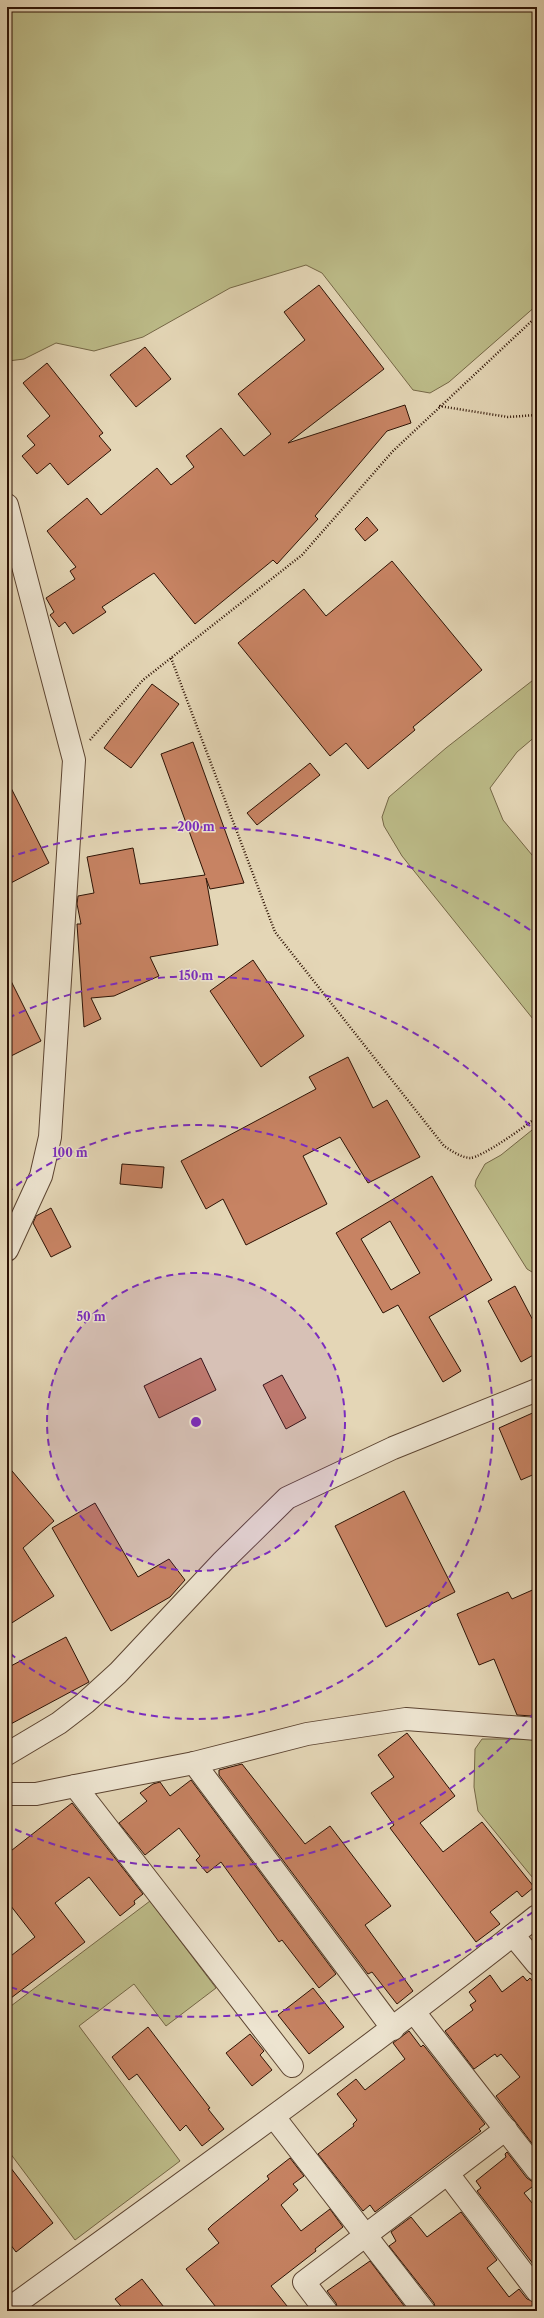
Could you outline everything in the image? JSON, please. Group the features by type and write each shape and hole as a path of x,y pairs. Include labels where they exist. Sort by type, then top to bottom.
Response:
{"street":[{"path":"7,505 74,760 50,1138 41,1176 7,1250"},
{"path":"7,1754 59,1723 85,1703 118,1673 222,1561 287,1498 393,1448 537,1390"},
{"path":"7,1794 36,1794 194,1763 307,1734 406,1719 537,1729"},
{"path":"194,1763 393,2029"},
{"path":"75,1786 292,2066"},
{"path":"7,2310 393,2029 537,1916"},
{"path":"513,1935 537,1964"},
{"path":"414,2012 537,2170"},
{"path":"274,2117 366,2234 424,2311"},
{"path":"326,2311 304,2282 506,2129"},
{"path":"448,2174 537,2291"}],"path":[{"path":"74,760 143,680 302,555 393,451 439,406 537,316"},
{"path":"439,406 508,416 537,415"},
{"path":"171,658 275,932 444,1146 460,1156 471,1158 519,1132 537,1117"}],"shaded area":[{"path":"7,7 537,7 537,305 449,382 430,393 413,390 322,273 306,265 230,288 143,337 94,351 56,343 24,359 8,361"},
{"path":"537,677 537,735 517,752 490,788 503,820 537,861 537,1024 402,856 384,826 382,817 389,797 446,748"},
{"path":"537,1126 537,1275 527,1269 475,1186 476,1180 485,1164 501,1155"},
{"path":"482,1739 537,1739 537,1883 478,1811 474,1787 475,1749"},
{"path":"150,1901 216,1988 166,2026 134,1984 79,2026 180,2161 75,2240 7,2149 7,2009"}],"building":[{"path":"319,285 384,369 288,443 405,405 411,423 387,431 315,516 318,519 277,564 273,560 195,624 154,573 102,607 106,612 73,634 65,622 59,627 50,615 54,612 46,598 75,579 70,571 76,567 47,531 87,498 101,515 157,468 171,485 194,467 186,456 221,428 244,456 271,434 238,394 305,340 284,312"},
{"path":"145,347 171,379 136,407 110,375"},
{"path":"47,363 103,433 99,436 111,450 68,485 50,463 37,474 22,456 35,445 27,436 50,416 23,383"},
{"path":"367,517 378,530 365,541 355,529"},
{"path":"392,561 482,670 413,727 415,730 368,769 346,743 330,756 238,643 304,589 326,616"},
{"path":"152,684 179,704 131,768 104,748"},
{"path":"193,742 244,883 210,889 206,878 218,945 150,957 159,976 114,996 91,998 101,1019 84,1027 77,924 81,924 77,904 78,896 94,893 87,857 133,848 140,884 205,875 161,754"},
{"path":"310,763 320,775 257,825 247,813"},
{"path":"7,780 49,863 7,885"},
{"path":"253,960 304,1036 261,1067 210,991"},
{"path":"7,973 41,1041 7,1058"},
{"path":"348,1057 373,1108 387,1100 420,1157 368,1183 340,1137 303,1156 327,1204 246,1245 223,1199 206,1209 181,1161 316,1089 309,1077"},
{"path":"122,1164 164,1167 162,1188 120,1184"},
{"path":"432,1176 492,1280 429,1317 461,1371 443,1382 398,1305 383,1313 336,1233","holes":["390,1221 420,1273 391,1290 361,1239"]},
{"path":"51,1208 71,1247 51,1257 33,1223 36,1216"},
{"path":"515,1286 537,1328 537,1353 521,1362 488,1301"},
{"path":"201,1358 216,1390 159,1418 144,1386"},
{"path":"282,1375 306,1418 286,1429 263,1385"},
{"path":"537,1411 537,1473 521,1480 499,1428"},
{"path":"7,1465 54,1521 23,1548 54,1596 7,1626"},
{"path":"404,1491 455,1592 386,1627 335,1526"},
{"path":"95,1503 138,1577 169,1559 185,1580 170,1597 111,1631 52,1528"},
{"path":"537,1588 537,1714 532,1716 517,1715 494,1659 479,1665 457,1614 508,1592 512,1599"},
{"path":"66,1637 89,1682 7,1726 7,1668"},
{"path":"407,1733 455,1796 420,1823 443,1852 482,1822 534,1887 522,1897 517,1891 490,1912 500,1924 476,1942 390,1828 394,1825 371,1793 394,1777 378,1755"},
{"path":"242,1764 305,1844 330,1826 391,1906 365,1925 413,1991 397,2004 372,1972 368,1974 219,1775 219,1770"},
{"path":"191,1780 336,1974 319,1988 282,1940 279,1942 221,1862 207,1873 196,1860 200,1856 179,1828 145,1855 119,1823 147,1801 140,1793 153,1784 160,1782 170,1796"},
{"path":"72,1803 143,1894 134,1901 135,1904 120,1916 89,1877 55,1903 85,1942 7,2001 7,1959 35,1937 7,1901 7,1854"},
{"path":"490,1975 502,1992 523,1976 527,1981 530,1978 537,1987 537,2150 496,2096 520,2077 501,2054 497,2057 495,2054 474,2069 445,2031 473,2010 470,2005 476,2001 469,1992"},
{"path":"313,1988 344,2027 309,2054 278,2015"},
{"path":"148,2027 210,2108 208,2109 224,2129 202,2146 186,2125 180,2131 137,2074 129,2080 112,2057"},
{"path":"409,2031 421,2047 423,2045 425,2047 485,2124 479,2129 481,2131 375,2212 370,2205 363,2211 318,2154 354,2126 353,2124 357,2120 337,2094 356,2079 365,2090 405,2059 393,2043"},
{"path":"250,2034 264,2051 260,2055 272,2070 252,2086 226,2053"},
{"path":"507,2152 527,2178 536,2184 524,2193 537,2209 537,2269 477,2191 481,2188 476,2181 506,2157 505,2154"},
{"path":"290,2158 304,2176 293,2184 298,2190 281,2205 301,2231 330,2209 343,2227 315,2249 316,2251 271,2286 291,2311 219,2311 186,2269 219,2243 208,2229 269,2179 267,2176"},
{"path":"7,2163 53,2223 16,2252 7,2240"},
{"path":"461,2212 497,2260 487,2268 509,2297 519,2289 527,2299 537,2303 530,2311 436,2311 434,2303 389,2246 396,2241 391,2232 411,2217 427,2237"},
{"path":"370,2261 408,2311 338,2311 336,2303 327,2291"},
{"path":"142,2279 167,2311 125,2311 115,2299"}]}
